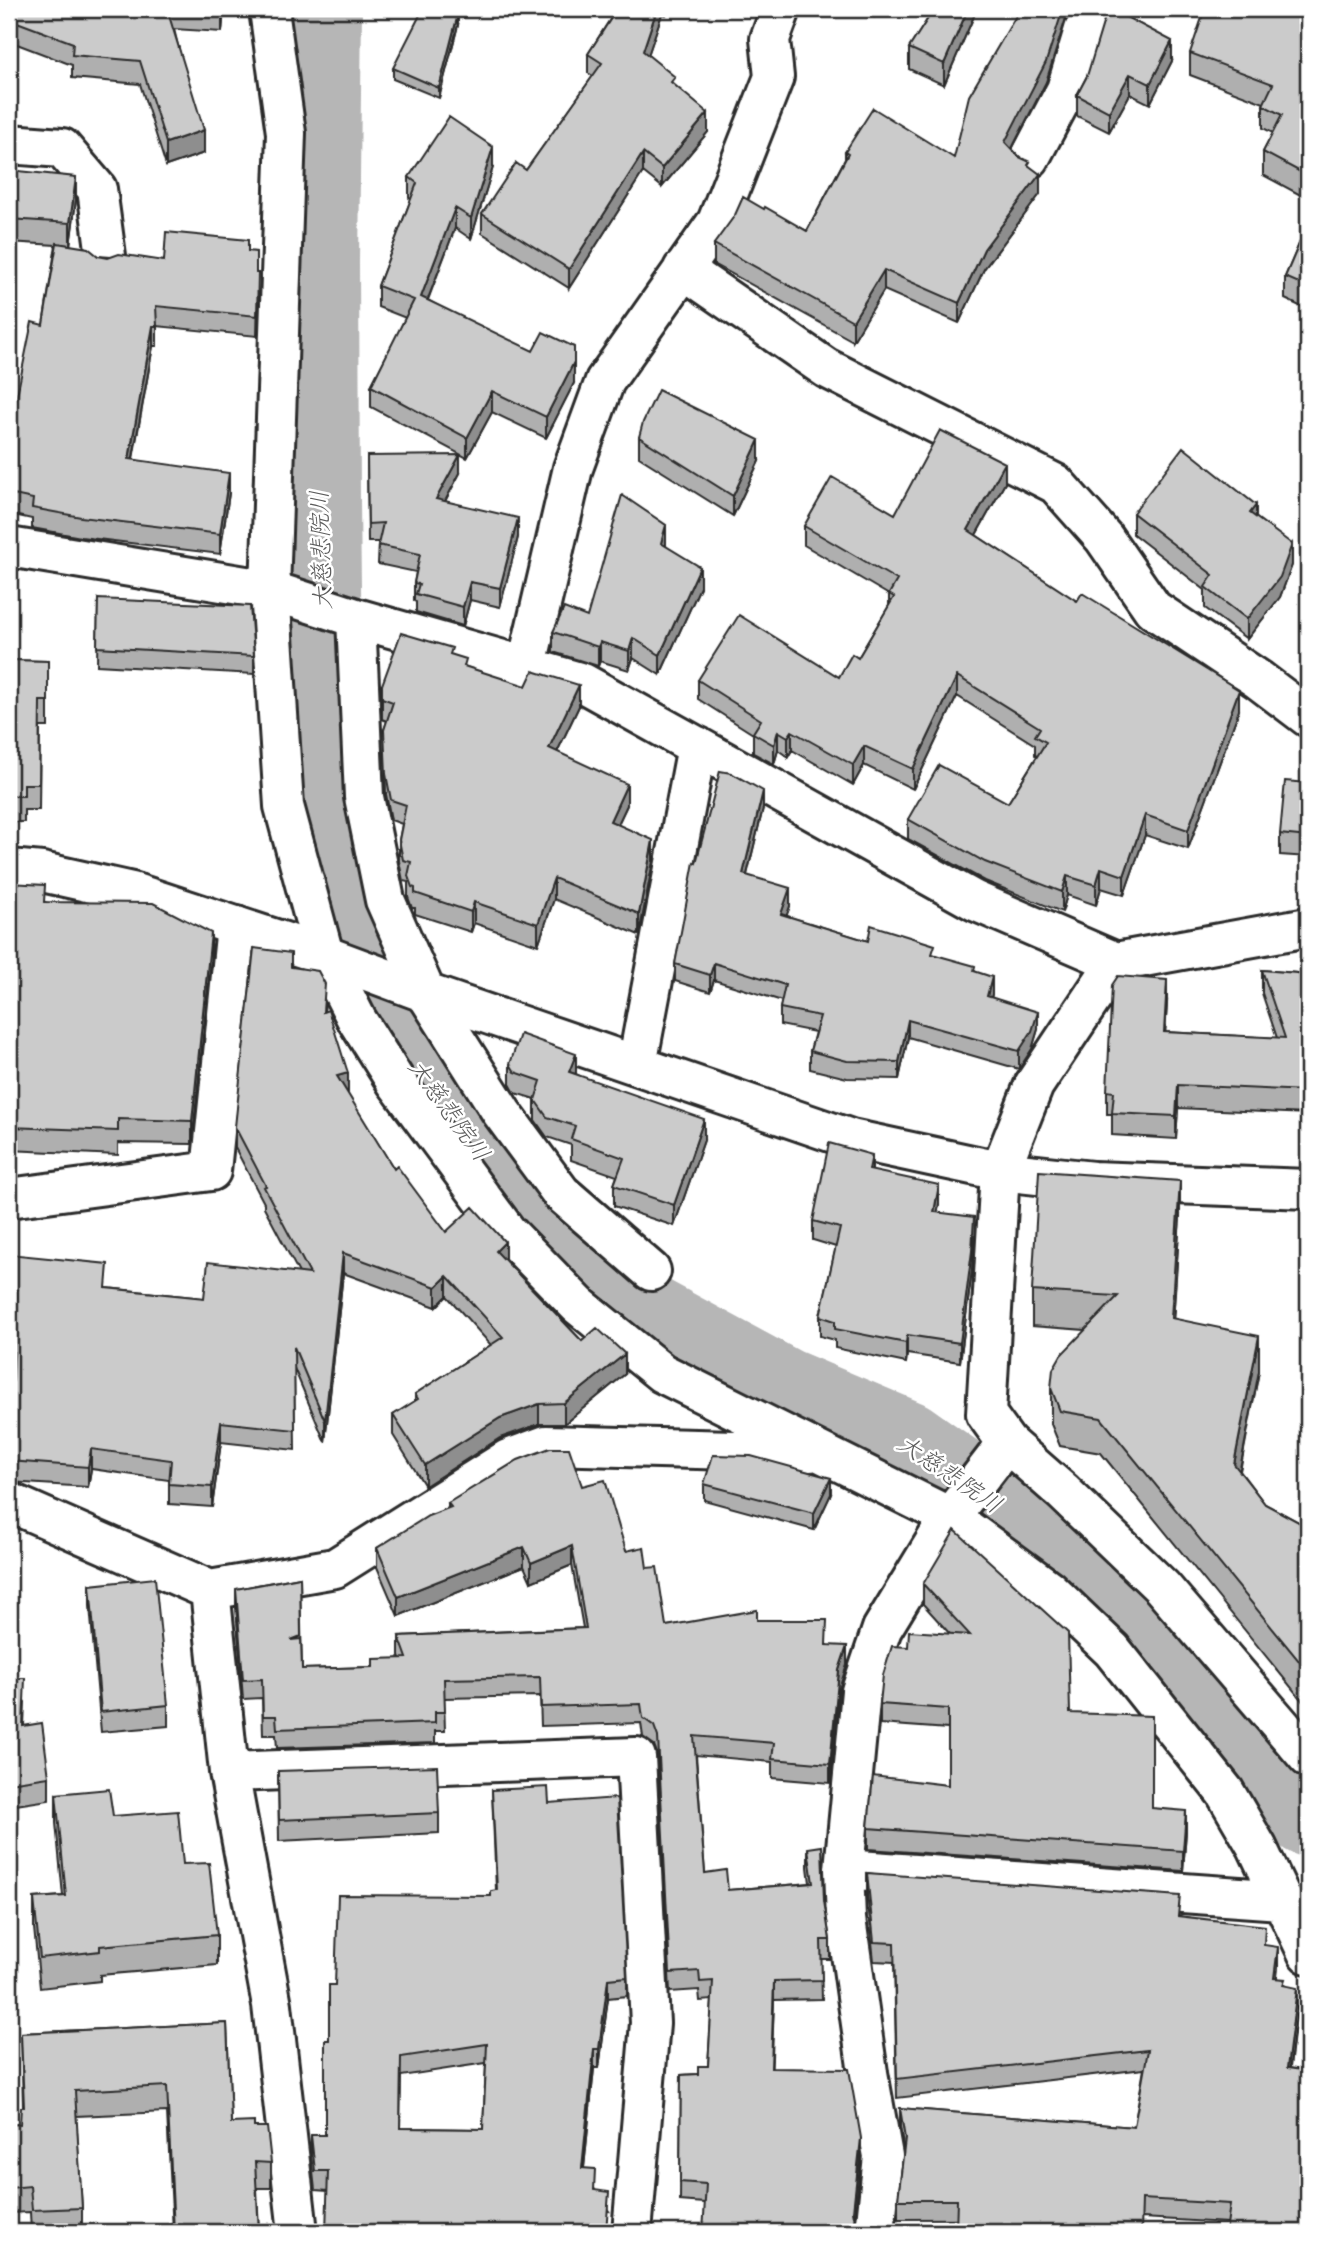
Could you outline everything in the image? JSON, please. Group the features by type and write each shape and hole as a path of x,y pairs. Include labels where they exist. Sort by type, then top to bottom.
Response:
{"street":[{"path":"271,9 285,133 270,590 284,806 324,955 357,1020 396,1082 507,1232 578,1305 662,1373 950,1517 1048,1589 1112,1650 1225,1792 1257,1847 1308,1954"},
{"path":"526,669 573,468 605,381 717,222 774,77 770,39 781,9"},
{"path":"1030,158 1066,90 1084,30 1099,9"},
{"path":"9,144 62,148 97,189 106,256"},
{"path":"683,269 826,368 1056,484 1104,538 1153,609 1259,680 1308,717"},
{"path":"9,547 270,590 526,669 583,683 975,901 1116,962 1308,928"},
{"path":"356,618 363,797 385,900 426,993 502,1113 561,1193 651,1271"},
{"path":"637,1065 696,747"},
{"path":"9,869 42,872 132,892 324,955 426,993 851,1139 1000,1171 1093,1181 1308,1189"},
{"path":"9,1198 211,1171 236,926"},
{"path":"1116,962 1034,1084 1000,1171 986,1413 1007,1443 1063,1492 1162,1587 1308,1757"},
{"path":"875,2232 883,2157 846,1919 844,1868 861,1691 882,1629 950,1517 1007,1443"},
{"path":"9,1502 210,1590 335,1568 508,1459 546,1446 822,1452"},
{"path":"210,1590 229,1772 272,2005 298,2232"},
{"path":"229,1772 636,1757 650,2023 632,2232"},
{"path":"844,1868 1282,1900"}],"building":[{"path":"9,9 167,9 204,130 166,143 140,61 72,55 73,43 9,19"},
{"path":"423,9 458,14 439,88 393,68"},
{"path":"617,9 657,9 643,51 675,77 671,82 708,113 662,168 643,153 569,269 482,214 516,163 526,170 602,63 588,54"},
{"path":"934,9 968,9 944,64 909,48"},
{"path":"1020,9 1063,9 1046,62 1005,142 1019,157 1030,162 1028,165 1040,174 984,249 959,303 884,270 853,321 714,244 735,215 743,197 807,231 848,154 845,152 873,108 954,158 969,96"},
{"path":"1111,9 1172,41 1150,84 1130,74 1109,112 1077,95 1087,76 1104,20"},
{"path":"1205,9 1308,9 1308,176 1263,152 1282,115 1263,105 1273,84 1190,53"},
{"path":"449,117 493,147 471,218 455,208 421,297 533,351 543,332 574,347 574,362 546,417 492,391 467,438 371,386 414,300 378,286 417,183 409,177"},
{"path":"9,170 76,177 70,223 9,219"},
{"path":"1308,223 1308,287 1285,277"},
{"path":"166,232 248,240 248,251 256,252 257,316 156,306 157,326 153,326 129,459 229,473 220,534 81,517 32,508 33,499 9,494 9,434 32,322 43,325 57,243 88,248 98,256 108,258 119,254 164,261"},
{"path":"658,390 759,440 733,496 639,437"},
{"path":"940,430 1005,463 968,530 1077,601 1082,593 1239,690 1188,830 1145,815 1124,876 1101,868 1096,885 1067,876 1062,892 985,862 908,819 939,765 1008,803 1046,742 1035,736 1040,728 957,676 913,769 864,746 853,765 792,731 788,737 778,731 774,745 753,733 761,720 698,680 739,615 839,677 852,654 858,658 894,597 889,594 897,580 804,526 832,477 895,514"},
{"path":"1183,447 1256,505 1250,513 1292,544 1280,577 1247,619 1205,587 1213,575 1133,513"},
{"path":"460,455 436,499 518,518 500,588 470,582 463,607 416,594 419,584 414,583 420,554 378,545 383,523 368,524 367,456"},
{"path":"622,495 666,525 661,543 700,567 660,655 633,638 629,651 600,642 598,647 553,632 564,608 587,617"},
{"path":"98,599 250,606 254,656 97,647"},
{"path":"401,633 452,648 450,654 466,659 464,666 526,686 533,671 579,685 549,748 627,784 610,821 653,840 639,914 554,878 538,924 474,902 471,912 415,893 408,876 411,862 403,860 399,840 406,805 391,800 386,774 384,730 393,702 382,698 382,685"},
{"path":"9,660 48,661 48,701 40,701 39,784 24,784 24,796 9,796"},
{"path":"720,771 731,773 763,791 743,874 790,888 781,914 868,941 871,925 935,945 932,954 975,966 974,971 992,977 987,996 1038,1012 1032,1031 1019,1051 908,1020 899,1062 847,1061 810,1051 820,1016 780,1008 785,985 714,963 710,975 675,964 694,862 696,863"},
{"path":"1285,781 1308,783 1308,837 1280,834"},
{"path":"9,883 45,885 44,902 153,903 211,933 192,1121 118,1119 118,1131 9,1127"},
{"path":"254,948 291,953 291,967 318,971 325,984 323,1012 328,1010 348,1073 337,1076 394,1169 397,1166 446,1232 473,1207 505,1242 496,1251 582,1341 597,1328 625,1354 564,1403 539,1404 500,1418 425,1465 393,1415 418,1399 415,1394 503,1337 447,1276 436,1287 343,1253 325,1421 294,1347 295,1430 221,1422 212,1487 169,1484 171,1460 91,1449 88,1467 9,1461 9,1385 13,1381 17,1289 9,1290 9,1254 108,1264 106,1288 204,1298 208,1262 310,1274 235,1127"},
{"path":"1262,970 1308,974 1308,1091 1178,1085 1176,1116 1112,1113 1114,1092 1107,1091 1112,985 1118,976 1167,980 1164,1032 1285,1038"},
{"path":"520,1034 576,1054 569,1072 704,1119 674,1205 614,1185 624,1158 571,1139 575,1126 547,1117 535,1100 541,1081 515,1072 510,1064"},
{"path":"829,1143 872,1155 869,1170 939,1185 934,1212 974,1217 960,1343 907,1335 906,1343 835,1329 835,1321 820,1316 840,1228 813,1221"},
{"path":"1039,1171 1180,1181 1171,1318 1259,1336 1234,1464 1265,1504 1308,1527 1308,1672 1101,1418 1060,1411 1051,1388 1053,1369 1061,1355 1118,1296 1032,1291"},
{"path":"550,1448 569,1448 582,1486 605,1480 626,1551 644,1547 647,1568 657,1567 666,1626 757,1610 757,1620 827,1620 826,1645 847,1646 839,1670 830,1764 772,1759 774,1743 694,1736 705,1873 726,1870 728,1890 813,1883 808,1848 822,1846 824,1901 830,1940 821,1940 822,1980 774,1981 771,2068 849,2069 861,2138 853,2211 854,2232 703,2232 706,2184 680,2182 681,2075 698,2074 698,2066 708,2066 713,1981 700,1982 699,1971 670,1973 658,1737 654,1726 643,1718 641,1704 541,1707 540,1677 444,1679 445,1712 435,1712 435,1723 277,1729 276,1716 263,1716 262,1679 243,1680 236,1589 300,1577 301,1636 291,1640 301,1639 302,1669 373,1667 373,1659 407,1658 399,1636 586,1628 572,1546 531,1563 524,1547 398,1597 377,1548 428,1516 451,1507 448,1503 518,1460"},
{"path":"713,1455 751,1456 831,1478 814,1513 704,1484"},
{"path":"955,1530 1068,1633 1070,1713 1152,1716 1152,1808 1186,1811 1183,1851 868,1828 873,1776 948,1785 948,1709 880,1704 883,1675 892,1646 908,1647 909,1631 970,1635 923,1584"},
{"path":"155,1578 168,1705 101,1712 90,1585"},
{"path":"9,1678 25,1678 23,1726 42,1723 49,1777 9,1783"},
{"path":"437,1766 439,1813 279,1820 278,1771"},
{"path":"548,1787 549,1803 617,1798 627,1977 608,1979 599,2049 594,2049 582,2168 595,2169 594,2190 609,2192 606,2232 326,2232 328,2171 315,2171 311,2135 325,2135 325,2040 329,2040 329,1985 335,1985 338,1895 491,1896 491,1891 497,1890 492,1790","holes":["487,2044 483,2129 400,2128 401,2057"]},
{"path":"109,1789 113,1816 178,1811 183,1864 209,1863 217,1935 100,1946 100,1951 40,1958 34,1898 66,1896 56,1794"},
{"path":"867,1873 1180,1896 1178,1916 1265,1926 1264,1945 1278,1947 1274,1978 1285,1979 1283,1985 1297,1988 1287,2068 1308,2071 1308,2135 1305,2156 1308,2156 1308,2232 1226,2232 1230,2204 1142,2199 1141,2232 956,2232 957,2200 898,2200 905,2139 900,2108 1134,2127 1148,2050 897,2079 894,1943 874,1942"},
{"path":"227,2023 231,2123 254,2122 254,2127 267,2127 271,2163 255,2162 259,2232 174,2232 167,2086 75,2091 82,2208 32,2210 30,2186 9,2188 9,2125 20,2124 21,2107 24,2107 21,2033"}],"waterway":[{"name":"大慈悲院川","path":"321,9 319,502 321,669 328,773 344,873 371,985 422,1079 523,1209 636,1309 784,1389 907,1441 1035,1532 1198,1681 1271,1758 1308,1816"}]}
